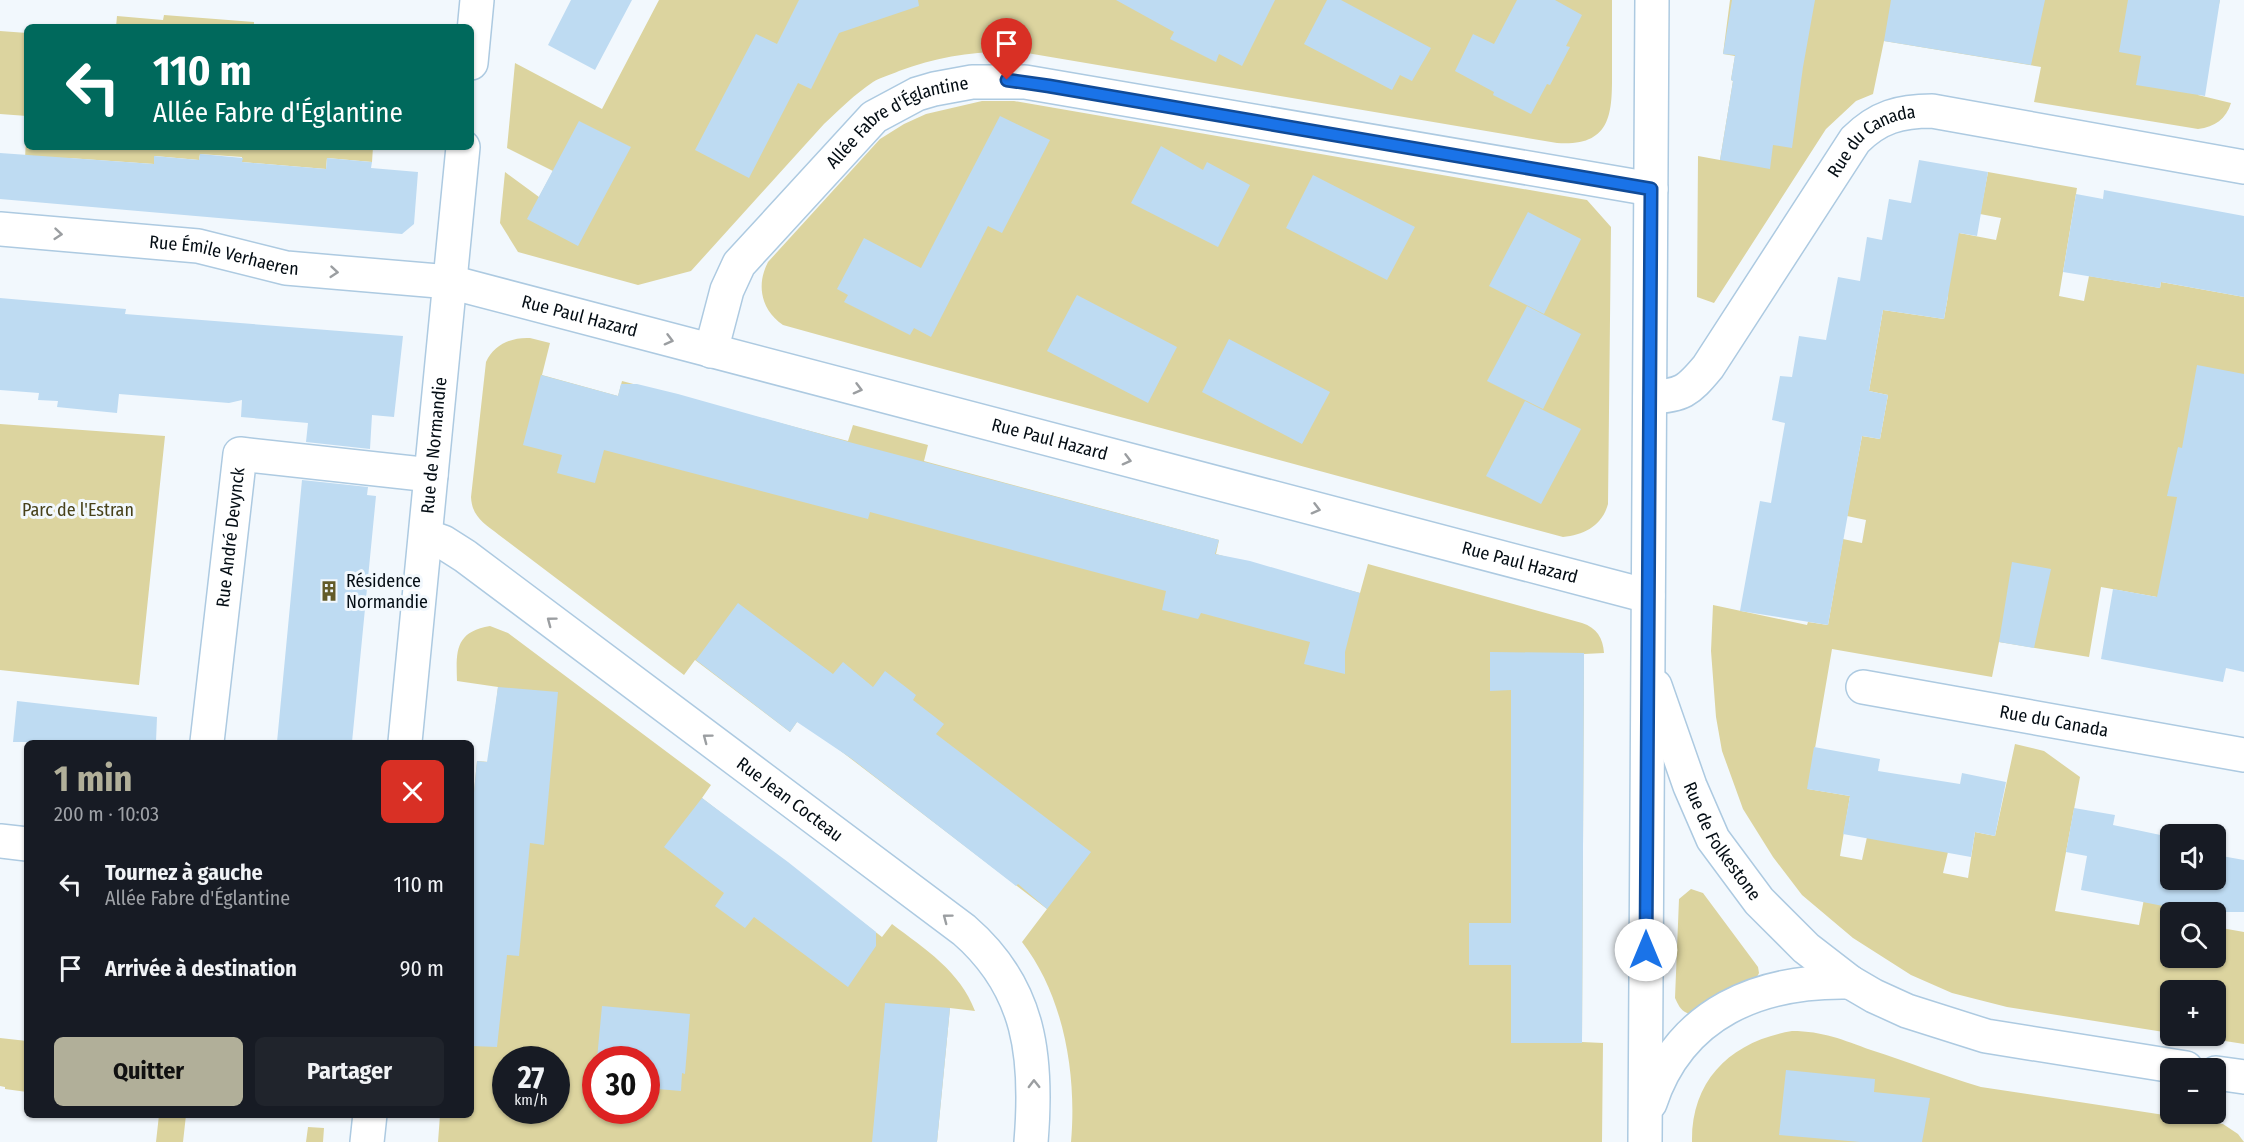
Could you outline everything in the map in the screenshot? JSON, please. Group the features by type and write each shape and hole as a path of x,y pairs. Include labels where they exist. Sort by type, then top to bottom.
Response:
{"street":[{"path":"474,32 477,0"},
{"path":"1645,1129 1652,0"},
{"name":"Allée Fabre d'Églantine","path":"711,351 732,277 757,243 874,117 917,94 952,84 991,81 1025,82 1651,189"},
{"name":"Rue du Canada","path":"1650,397 1670,397 1687,391 1708,367 1855,140 1873,124 1886,117 1906,112 1932,111 2244,167"},
{"name":"Rue de Normandie","path":"405,740 463,150"},
{"name":"Rue Émile Verhaeren","path":"0,229 198,246 269,266 450,282"},
{"name":"Rue Paul Hazard","path":"450,282 1648,596"},
{"name":"Rue André Devynck","path":"207,740 240,454 431,475"},
{"name":"Rue Jean Cocteau","path":"426,536 443,542 465,556 954,923 984,948 1003,974 1018,1004 1031,1052 1034,1098 1031,1142"},
{"name":"Rue de Folkestone","path":"1647,665 1690,786 1713,838 1759,901 1806,948 1850,982 1907,1011 1986,1036 2160,1064"},
{"name":"Rue du Canada","path":"1863,687 2244,755"},
{"path":"0,841 24,844"},
{"name":"Rue de Folkestone","path":"1645,1129 1656,1085 1673,1054 1686,1039 1718,1014 1737,1002 1771,989 1809,982 1850,982"},
{"path":"2226,1074 2244,1077"},
{"path":"367,1142 370,1118"}],"green space":[{"path":"659,0 1612,0 1612,96 1606,122 1600,132 1590,139 1576,143 1557,143 1021,52 959,55 929,61 876,80 847,102 824,124 691,271 638,285 518,252 500,223 505,172 539,197 553,171 507,148 515,63 602,109"},
{"path":"1730,0 2220,0 2198,95 2231,103 2226,114 2219,121 2198,129 2034,102 2041,67 1884,41 1873,94 1856,101 1826,129 1714,303 1697,297 1698,156 1720,160 1735,56 1723,54"},
{"path":"164,15 254,22 254,24 116,24 117,16 163,20"},
{"path":"0,31 24,33 24,116 0,114"},
{"path":"982,101 1014,101 1587,200 1611,227 1608,504 1597,524 1578,534 1563,537 866,348 783,325 776,319 765,305 763,296 762,279 768,262 880,139 926,114"},
{"path":"25,150 373,150 372,162 327,158 326,169 242,162 242,157 200,154 199,160 155,156 154,164 68,158 25,159"},
{"path":"1988,172 2077,188 2059,296 2084,301 2089,276 2160,288 2161,282 2244,297 2244,599 2185,602 2101,587 2089,657 1999,642 1992,677 1832,649 1808,789 1850,796 1840,856 1862,860 1867,837 1948,852 1943,873 1968,878 1975,832 1995,836 2015,744 2044,751 2080,777 2055,911 2139,925 2148,878 2160,881 2160,890 2188,890 2186,902 2160,902 2160,968 2226,968 2226,929 2244,932 2244,1044 2226,1041 2226,980 2160,980 2160,1031 2007,1007 1952,993 1911,975 1853,938 1802,895 1773,857 1743,809 1722,751 1716,717 1711,651 1713,605 1807,625 1808,622 1828,625 1843,539 1862,543 1866,520 1847,516 1862,436 1880,439 1888,395 1869,391 1883,310 1944,319 1948,296 1938,229 1996,240 2001,218 1980,214"},
{"path":"530,338 550,343 542,375 618,396 622,381 848,441 853,425 928,445 924,461 1219,540 1216,554 1360,593 1368,564 1582,623 1592,628 1601,638 1604,653 1584,654 1582,1042 1603,1043 1602,1142 1071,1142 1072,1090 1058,1011 1036,963 1022,942 1047,909 799,719 790,732 695,660 684,675 499,535 476,515 471,497 486,362 489,356 504,343"},
{"name":"Parc de l'Estran","path":"0,424 165,436 139,685 0,670"},
{"path":"490,626 508,633 711,785 702,798 882,937 892,924 951,972 975,1011 950,1008 937,1142 438,1142 440,1118 474,1118 474,792 477,761 489,762 498,687 457,681 458,652 464,638 478,629"},
{"path":"1691,889 1703,893 1758,967 1759,973 1757,977 1712,1006 1702,1011 1687,1013 1675,998 1679,899"},
{"path":"1792,1031 1833,1037 1981,1087 2160,1114 2160,1124 2223,1124 2238,1134 2244,1142 1692,1142 1699,1099 1707,1082 1734,1054 1770,1036"},
{"path":"0,1038 24,1041 24,1092 0,1086"},
{"path":"159,1118 186,1118 183,1142 156,1142"},
{"path":"308,1127 324,1128 323,1142 306,1142"}],"building":[{"path":"571,0 632,0 595,70 548,45"},
{"path":"799,0 918,0 919,6 839,33 811,89 798,83 749,178 695,150 756,34 777,44"},
{"path":"1116,0 1275,0 1242,66 1219,54 1216,62 1170,39 1174,32"},
{"path":"1327,0 1341,0 1431,48 1412,81 1400,75 1392,90 1304,44"},
{"path":"1517,0 1555,0 1582,15 1566,46 1570,47 1550,85 1547,84 1531,114 1493,95 1494,92 1455,71 1473,34 1494,44"},
{"path":"1732,0 1815,0 1792,148 1773,145 1770,169 1720,160 1735,55 1723,54"},
{"path":"1891,0 2045,0 2031,65 1884,41"},
{"path":"2128,0 2220,0 2205,96 2136,85 2141,56 2119,52"},
{"path":"1000,116 1050,140 1002,233 988,226 931,337 914,328 910,335 844,302 848,295 837,289 864,238 921,268"},
{"path":"579,121 631,147 578,246 527,219"},
{"path":"1161,146 1203,170 1207,162 1250,185 1218,247 1131,203"},
{"path":"0,153 154,164 154,156 199,160 200,154 243,158 242,162 326,169 327,158 372,162 371,168 418,172 414,224 402,234 0,199"},
{"path":"1919,160 1988,172 1977,236 1959,233 1944,319 1883,310 1869,391 1888,395 1880,439 1862,436 1828,625 1740,611 1760,501 1771,503 1785,423 1772,420 1780,376 1792,377 1799,336 1826,340 1838,277 1860,281 1867,237 1882,240 1889,199 1911,203"},
{"path":"1313,175 1415,227 1387,280 1286,228"},
{"path":"2104,190 2244,216 2244,297 2161,282 2160,288 2063,272 2076,194 2103,199"},
{"path":"1528,212 1581,239 1544,314 1489,286"},
{"path":"1077,295 1177,347 1148,403 1047,351"},
{"path":"0,298 126,309 125,314 403,336 394,417 372,415 370,449 306,442 308,423 241,417 242,400 229,403 119,394 117,413 57,407 58,401 38,400 39,393 0,390"},
{"path":"1527,306 1581,334 1543,409 1487,381"},
{"path":"1229,339 1330,392 1302,444 1202,392"},
{"path":"2197,365 2244,374 2244,672 2226,668 2223,682 2101,659 2113,589 2157,597 2177,497 2167,496 2178,447 2182,448"},
{"path":"541,375 618,396 621,384 637,384 1219,540 1215,554 1250,561 1360,593 1345,652 1345,674 1304,664 1310,642 1201,613 1198,619 1162,610 1166,591 870,512 868,519 604,450 595,483 557,473 562,455 523,445"},
{"path":"1525,401 1581,429 1541,504 1486,476"},
{"name":"Résidence Normandie","path":"302,480 368,487 367,495 376,496 352,740 277,740"},
{"path":"2012,562 2051,569 2034,648 1999,642"},
{"path":"738,603 833,674 843,662 873,687 885,671 916,695 913,700 944,724 936,734 1091,852 1047,909 1018,884 1016,886 852,759 797,722 790,732 696,660"},
{"path":"1490,652 1584,653 1582,1043 1511,1043 1511,965 1469,965 1469,923 1511,923 1511,690 1490,691"},
{"path":"498,687 558,692 544,845 530,843 519,956 507,955 497,1046 492,1047 474,1046 474,792 477,761 487,762"},
{"path":"17,701 157,717 156,740 24,740 24,742 13,742"},
{"path":"1814,747 1880,759 1878,771 1960,784 1962,773 2006,782 1995,836 1975,832 1971,857 1843,834 1850,796 1807,789"},
{"path":"702,798 876,932 876,946 848,987 754,917 745,928 715,906 724,893 664,847"},
{"path":"2074,808 2115,815 2113,825 2160,835 2160,890 2226,890 2226,857 2244,860 2244,912 2226,912 2226,902 2160,902 2160,905 2081,890 2087,856 2066,852"},
{"path":"885,1003 950,1008 937,1142 872,1142"},
{"path":"602,1006 690,1014 685,1074 682,1073 681,1091 660,1089 660,1046 598,1046"},
{"path":"1786,1070 1875,1079 1874,1092 1930,1098 1922,1142 1860,1142 1779,1135"}],"place":[{"name":"Résidence Normandie","path":"329,591"}],"route":[{"path":"1007,80 1651,189 1646,950"}]}
